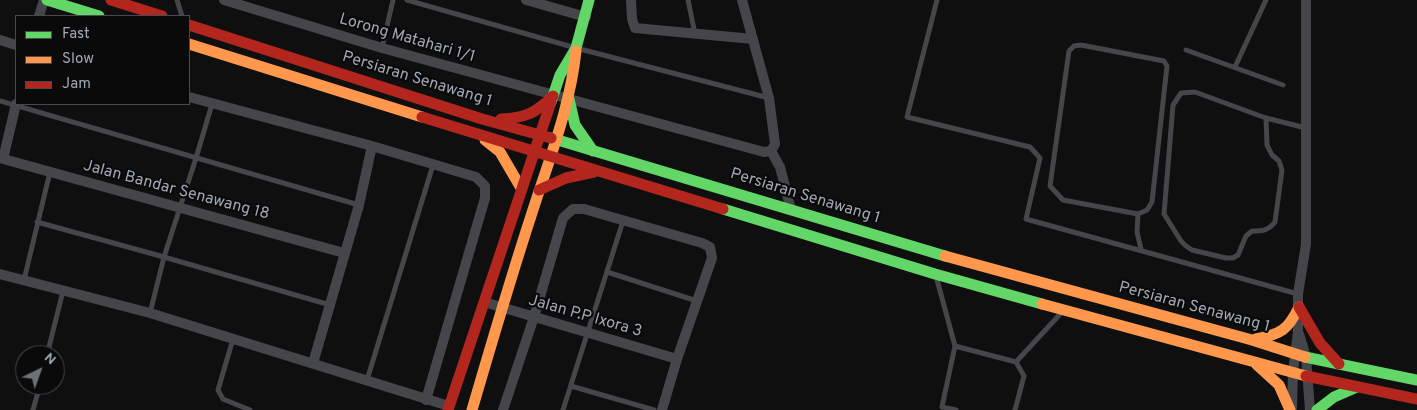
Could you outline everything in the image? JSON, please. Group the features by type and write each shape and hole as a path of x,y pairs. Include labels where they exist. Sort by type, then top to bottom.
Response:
{"main road":[{"path":"46,0 96,15"},
{"path":"111,0 159,15"},
{"path":"448,408 560,75 576,48 586,17 589,0"},
{"name":"Persiaran Senawang 1","path":"190,24 482,119 593,150 973,265 1252,340 1300,355 1417,380"},
{"name":"Persiaran Senawang 1","path":"190,44 552,158 935,274 1308,377 1417,399"},
{"path":"472,410 539,190 552,158 570,99 574,80 576,48"},
{"path":"489,120 519,119 538,112 553,96"},
{"path":"570,99 576,125 593,150"},
{"path":"479,135 500,152 521,188"},
{"path":"539,190 556,180 598,172"},
{"path":"1252,340 1275,336 1290,325 1299,306"},
{"path":"1299,306 1320,343 1339,364"},
{"path":"1254,361 1279,385 1291,410"},
{"path":"1317,410 1334,397 1357,386"}],"street":[{"path":"39,15 46,0"},
{"name":"Lorong Matahari 1/1","path":"224,0 382,48 553,96 764,152 771,151"},
{"path":"526,0 586,17"},
{"path":"631,0 632,19 635,28 753,39"},
{"path":"742,0 769,98 775,144 771,151 780,167 791,210"},
{"path":"1306,0 1306,244 1298,294 1298,331 1300,355 1308,377 1310,410"},
{"path":"0,40 15,45"},
{"path":"190,97 433,164 476,177 485,186 486,198 426,400"},
{"path":"1,161 16,105"},
{"path":"313,363 358,205 372,146"},
{"name":"Jalan Bandar Senawang 18","path":"1,161 50,172 344,253"},
{"path":"503,410 534,317 563,218 573,209 584,209 702,243 710,247 712,258 677,359 662,410"},
{"path":"0,274 150,313 367,380 448,408"},
{"name":"Jalan P.P Ixora 3","path":"484,302 677,359"},
{"path":"1291,410 1293,372 1300,355"}],"lane":[{"path":"177,0 182,15"},
{"path":"382,48 393,0"},
{"path":"407,0 576,48 769,98"},
{"path":"688,0 695,34"},
{"path":"937,0 907,117 1030,147 1040,158 1026,219 1298,294"},
{"path":"1234,67 1266,0"},
{"path":"1081,45 1164,61 1167,66 1152,202 1147,210 1138,214 1063,200 1050,186 1069,51 1074,46 1081,45"},
{"path":"1186,50 1283,85"},
{"path":"1266,118 1267,144 1272,155 1279,160 1282,170 1275,222 1270,229 1252,230 1246,236 1238,255 1233,258 1192,250 1181,241 1164,214 1174,105 1181,93 1195,92 1266,118 1307,129"},
{"path":"0,101 15,104"},
{"path":"150,313 164,257 212,104"},
{"path":"19,105 358,205"},
{"path":"367,380 433,164"},
{"path":"24,281 50,172"},
{"path":"1138,214 1137,232 1140,249"},
{"path":"563,410 624,221"},
{"path":"37,222 330,305"},
{"path":"607,272 698,301"},
{"path":"935,274 955,346 942,407 956,410"},
{"path":"49,345 63,290"},
{"path":"1016,362 1064,310"},
{"path":"233,339 218,390 223,400 250,410"},
{"path":"955,346 1016,362 1024,376 1015,410"},
{"path":"571,386 654,410"},
{"path":"33,410 37,395"}],"traffic: fast":[{"path":"47,0 96,15"},
{"path":"551,102 560,75 576,48 589,0"},
{"path":"569,99 575,125 593,151"},
{"path":"551,138 945,256"},
{"path":"723,209 935,274 1042,304"},
{"path":"1305,357 1417,380"},
{"path":"1317,410 1334,397 1357,387"}],"traffic: slow":[{"path":"190,44 422,117"},
{"path":"472,410 564,114 576,51"},
{"path":"485,140 500,152 521,188"},
{"path":"945,256 1252,340 1305,357"},
{"path":"1042,304 1306,376"},
{"path":"1256,339 1283,330 1299,307"},
{"path":"1256,364 1279,385 1290,410"}],"traffic: jam":[{"path":"111,0 159,15"},
{"path":"190,25 482,119 551,138"},
{"path":"501,119 530,114 553,96"},
{"path":"448,410 551,102"},
{"path":"422,117 723,209"},
{"path":"539,190 566,178 594,172"},
{"path":"1299,307 1320,343 1339,364"},
{"path":"1306,376 1417,399"}]}
